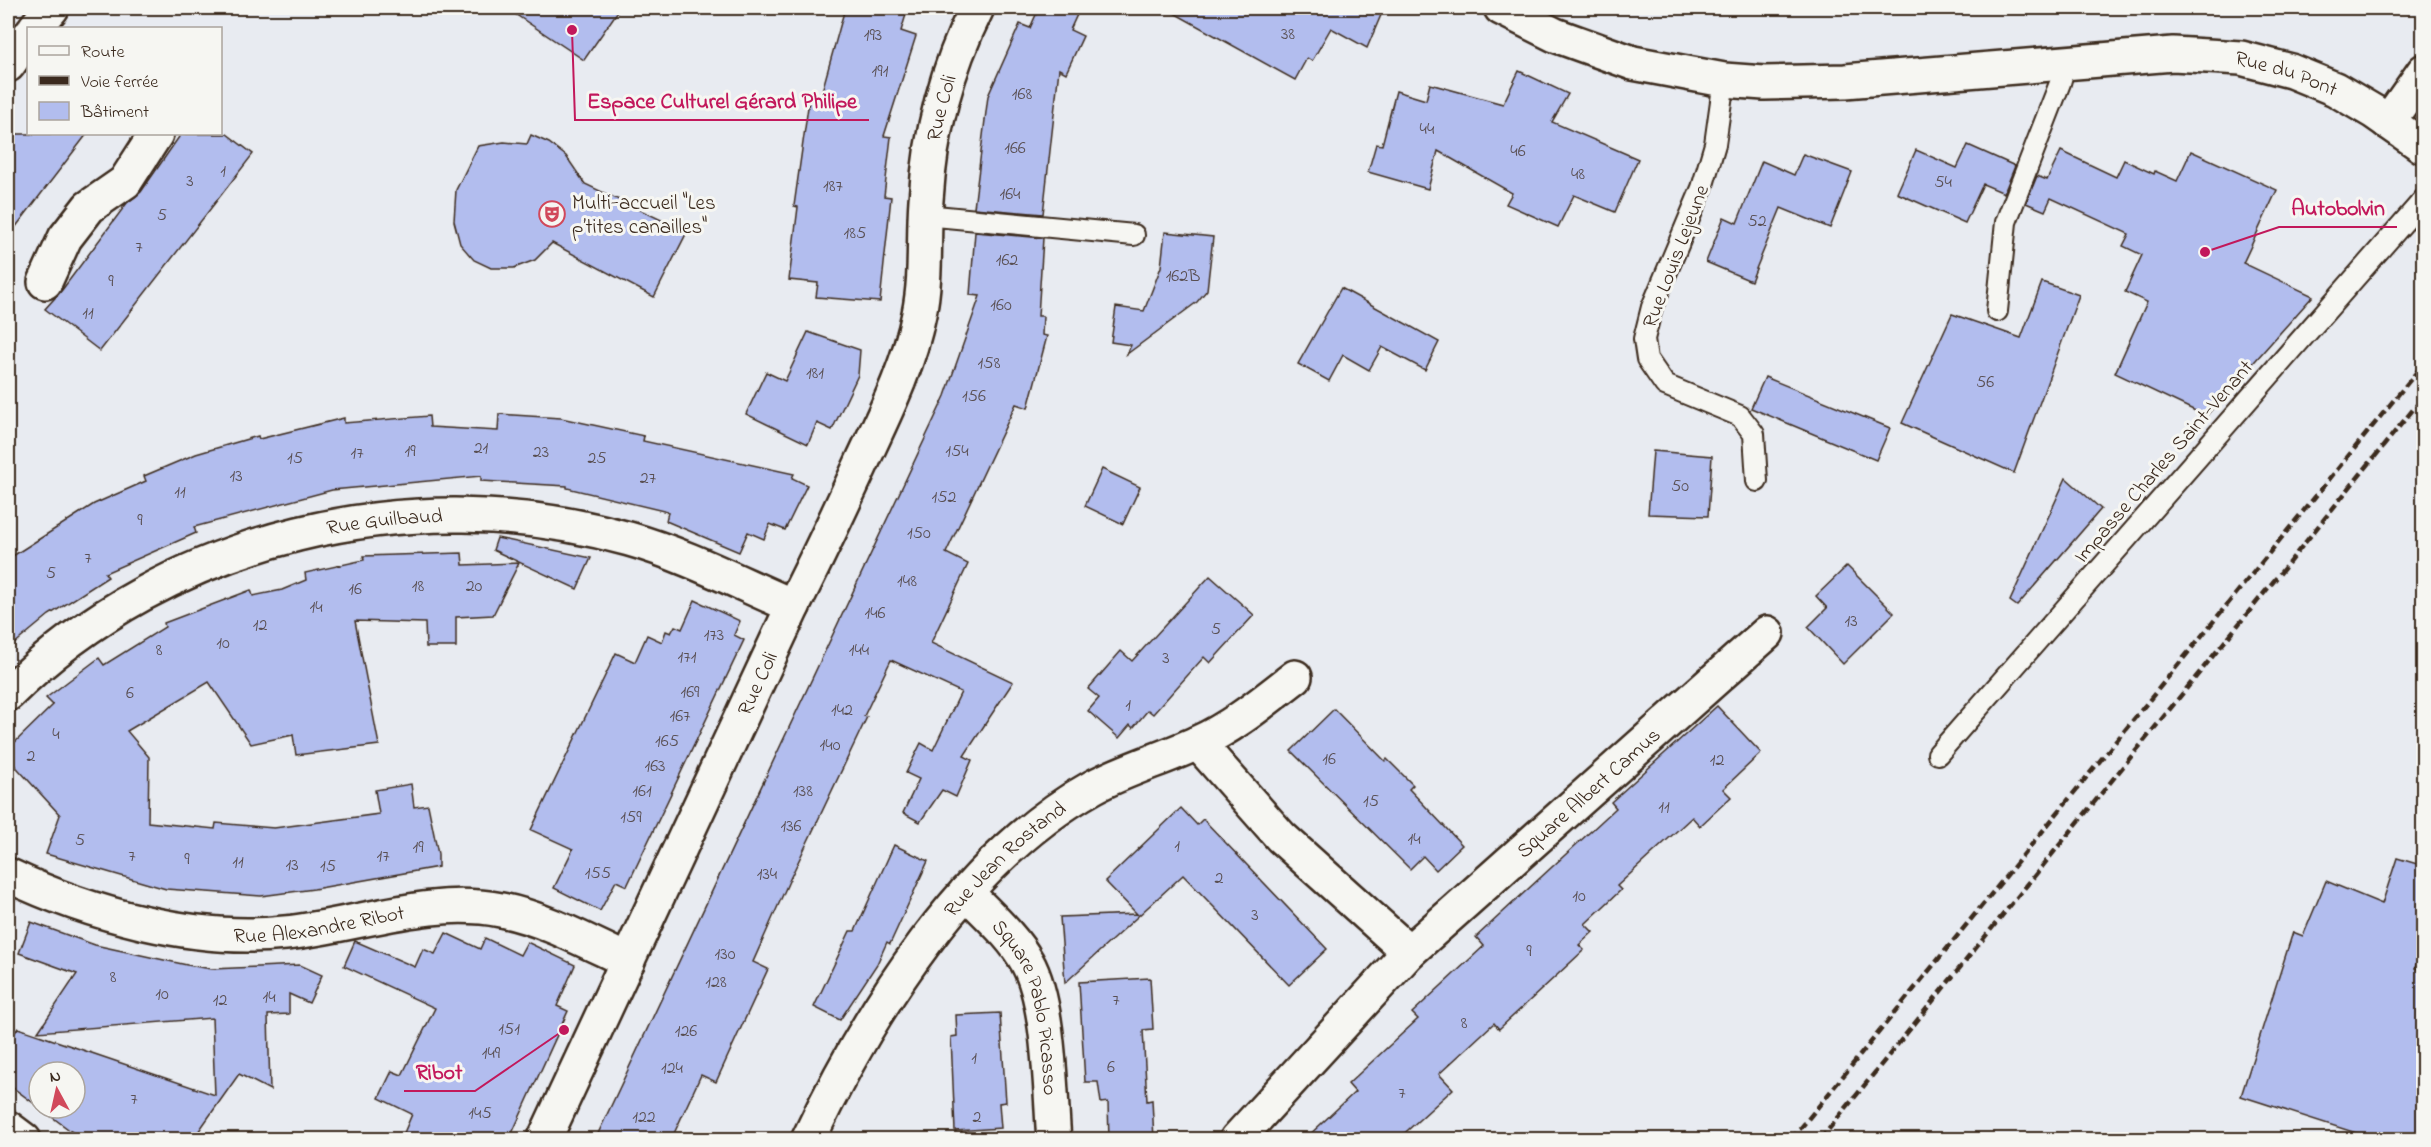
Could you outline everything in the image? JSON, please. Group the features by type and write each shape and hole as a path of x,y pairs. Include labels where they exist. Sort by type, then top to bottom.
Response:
{"street":[{"name":"Rue Coli","path":"544,1140 855,477 905,364 920,312 925,250 925,215 933,144 947,79 956,51 977,8"},
{"path":"1501,8 1555,35 1633,63 1724,80 1801,83 1845,81 2066,62"},
{"path":"8,64 27,40"},
{"name":"Rue du Pont","path":"2066,62 2133,56 2201,54 2267,63 2335,89 2424,147"},
{"path":"2388,122 2424,71"},
{"path":"45,282 65,238 89,207 125,182 155,135"},
{"name":"Rue Guilbaud","path":"8,694 22,680 81,634 109,614 157,587 241,551 288,536 391,516 440,513 556,523 601,532 656,547 793,606"},
{"name":"Square Albert Camus","path":"1237,1139 1409,952 1767,633"},
{"name":"Rue Jean Rostand","path":"808,1140 849,1059 887,999 924,945 966,892 1001,855 1046,817 1093,787 1144,763 1198,743 1240,719 1295,677"},
{"path":"1198,743 1281,837 1409,952"},
{"name":"Rue Alexandre Ribot","path":"8,875 66,900 151,924 241,935 285,933 418,909 467,907 501,910 540,921 628,961"},
{"name":"Square Pablo Picasso","path":"966,892 999,926 1027,962 1037,987 1043,1016 1054,1140"},
{"path":"8,1128 24,1140"}],"lane":[{"path":"1997,311 2006,222 2061,83 2066,62"},
{"name":"Rue Louis Lejeune","path":"1724,80 1715,144 1702,188 1652,307 1644,339 1647,358 1665,385 1740,416 1754,434 1757,481"},
{"name":"Impasse Charles Saint-Venant","path":"1938,754 2417,206"},
{"path":"925,215 1134,235"}],"building":[{"path":"506,8 620,8 584,60"},
{"path":"845,8 908,8 901,31 916,36 884,136 891,137 884,196 891,197 880,302 816,297 818,283 789,280 798,207 794,206 810,93 821,95"},
{"path":"1039,8 1080,8 1070,30 1083,36 1066,73 1059,69 1043,214 974,208 988,96 1020,24 1030,28"},
{"path":"1165,8 1384,8 1367,48 1331,28 1312,61 1307,58 1295,80"},
{"path":"1519,71 1568,94 1552,122 1638,159 1615,212 1574,195 1558,227 1506,204 1512,193 1438,151 1428,189 1368,172 1376,144 1382,145 1396,91 1426,100 1430,84 1503,104"},
{"path":"8,134 86,135 8,237"},
{"path":"227,134 253,154 100,351 45,309 62,290 127,203 141,192 180,135"},
{"name":"Multi-accueil \"Les p’tites canailles\"","path":"531,135 549,143 566,156 585,184 687,232 654,297 552,243 535,260 514,268 491,268 474,260 460,244 454,221 456,190 478,146 504,142 527,144"},
{"path":"1968,145 2015,166 2004,193 1983,184 1965,223 1897,193 1916,150 1957,168"},
{"path":"2061,151 2116,177 2124,160 2154,174 2155,171 2177,181 2191,151 2277,190 2243,263 2313,296 2206,416 2115,373 2147,302 2125,292 2142,255 2123,246 2129,234 2051,198 2045,211 2026,203 2037,176 2047,180"},
{"path":"1803,154 1852,172 1830,228 1781,208 1751,281 1706,262 1724,217 1737,223 1762,161 1794,175"},
{"path":"975,232 1043,238 1038,316 1043,316 1042,335 1047,336 1028,408 1016,404 946,553 968,564 931,643 1013,682 964,756 972,760 956,797 942,790 920,822 903,813 919,779 906,773 921,743 933,750 961,692 891,660 864,716 867,717 753,962 768,969 716,1082 701,1075 671,1140 595,1140 945,396 980,296 970,295"},
{"path":"1165,232 1213,237 1207,290 1197,302 1127,354 1131,345 1111,342 1116,307 1144,311 1161,267"},
{"path":"2042,282 2079,295 2014,473 1902,423 1952,314 2021,338"},
{"path":"1341,288 1439,342 1425,370 1382,347 1369,370 1343,355 1329,381 1298,364"},
{"path":"808,332 860,350 858,375 832,430 817,423 808,444 746,414 766,372 785,381"},
{"path":"1765,377 1890,428 1876,460 1751,408"},
{"path":"499,414 561,418 644,436 643,441 794,474 792,478 807,485 785,530 770,524 764,539 748,532 739,552 666,521 668,512 567,488 567,486 481,481 481,476 332,490 194,527 196,533 105,573 108,577 49,615 8,649 8,559 94,504 146,481 144,476 196,454 258,436 259,439 344,418 344,423 429,416 430,427 498,431"},
{"path":"1653,451 1712,456 1708,516 1648,514"},
{"path":"1102,469 1140,487 1123,524 1085,506"},
{"path":"2066,478 2101,509 2017,606 2010,601"},
{"path":"497,538 591,558 577,589 493,550"},
{"path":"462,553 463,565 519,563 493,615 456,617 456,647 426,647 425,623 355,621 379,745 296,755 293,735 251,744 209,682 127,731 149,757 148,822 215,829 216,823 274,828 379,814 375,790 411,784 414,807 428,805 438,854 438,867 261,896 166,889 46,854 60,815 8,758 8,749 53,705 46,698 99,658 104,665 165,627 164,623 251,590 253,596 282,590 306,580 305,573 364,560 363,556"},
{"path":"1847,566 1894,613 1843,664 1808,627 1827,608 1816,596"},
{"path":"1210,576 1254,615 1210,663 1204,657 1153,714 1148,710 1133,728 1130,725 1119,738 1088,711 1099,698 1088,689 1121,651 1132,661"},
{"path":"695,600 740,621 734,635 744,640 627,886 616,881 600,911 554,888 573,849 531,830 616,653 635,662 647,635 662,642 666,631 671,633 675,626 682,629"},
{"path":"1717,706 1761,753 1723,789 1731,797 1700,826 1692,817 1617,886 1621,890 1585,924 1593,932 1579,945 1584,950 1499,1029 1494,1023 1439,1074 1453,1089 1397,1140 1304,1140 1355,1092 1348,1084 1418,1019 1412,1013 1484,946 1476,937 1616,808 1611,802"},
{"path":"1334,709 1385,761 1387,759 1413,785 1409,789 1462,845 1436,870 1423,856 1410,869 1291,751"},
{"path":"1181,808 1197,825 1203,819 1327,949 1289,985 1183,875 1065,983 1060,917 1137,914 1105,881"},
{"path":"894,845 928,861 890,944 887,942 877,964 840,1020 814,1007 850,931 855,931"},
{"path":"2397,858 2424,866 2424,942 2415,968 2424,971 2424,1140 2378,1140 2241,1096 2293,932 2303,936 2326,881 2382,904"},
{"path":"31,922 95,945 187,965 212,969 300,965 322,975 309,1003 289,994 289,1014 268,1015 270,1090 239,1074 196,1135 192,1133 188,1140 83,1140 56,1120 87,1120 87,1060 27,1060 27,1098 8,1084 8,1042 18,1028 215,1095 212,1018 38,1032 77,974 19,953"},
{"path":"446,933 480,949 485,938 520,955 527,942 575,965 557,1006 568,1011 509,1140 401,1140 412,1114 379,1098 392,1071 402,1075 435,1008 344,966 355,941 415,967 423,949 435,954"},
{"path":"1150,978 1153,1029 1143,1030 1147,1101 1152,1100 1154,1140 1109,1140 1108,1102 1101,1103 1098,1082 1085,1082 1079,982"},
{"path":"1000,1013 1006,1102 999,1103 1001,1128 955,1131 951,1037 957,1036 956,1015"}],"railway":[{"path":"1791,1140 2424,363"},
{"path":"1820,1140 2424,396"}],"place":[{"name":"Espace Culturel Gérard Philipe","path":"572,30"},
{"name":"Multi-accueil \"Les p’tites canailles\"","path":"552,214"},
{"name":"Autobolvin","path":"2205,252"},
{"name":"Ribot","path":"564,1030"}]}
